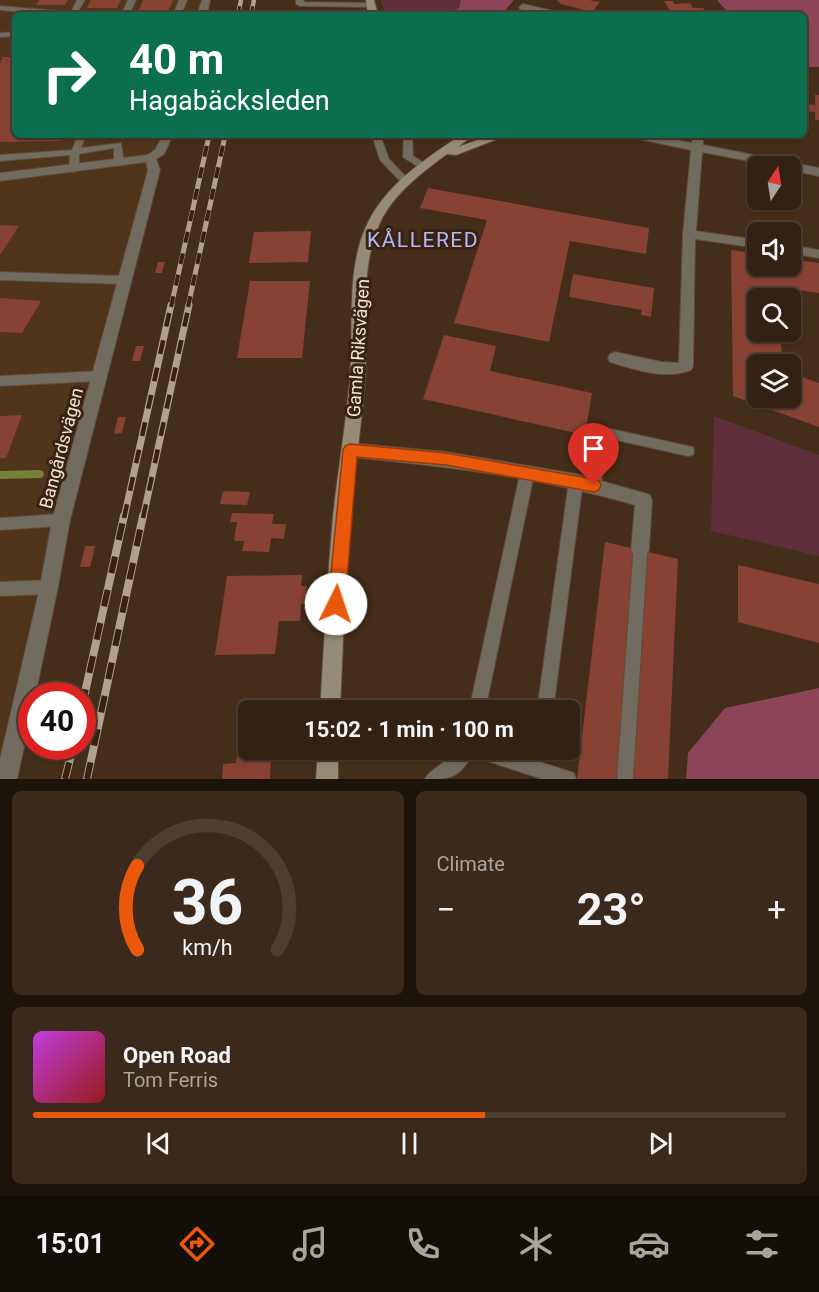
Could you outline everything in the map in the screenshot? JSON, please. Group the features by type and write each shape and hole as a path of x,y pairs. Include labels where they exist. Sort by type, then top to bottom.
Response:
{"street":[{"path":"523,7 546,12"},
{"path":"0,177 150,158 160,152 167,138"},
{"name":"Gamla Riksvägen","path":"331,700 342,517 360,359 362,277 368,237 383,207 405,181 464,138"},
{"name":"Gamla Riksvägen","path":"437,157 493,138"},
{"path":"661,138 697,142 819,172"},
{"path":"615,358 671,369 681,369 686,366 689,234 697,142"},
{"name":"Bangårdsvägen","path":"6,779 49,587 61,520 154,170 150,158"},
{"path":"689,234 747,242"},
{"path":"801,251 819,254"},
{"path":"350,450 411,454 576,481 644,500 640,553"},
{"path":"327,779 328,760"}],"lane":[{"path":"22,10 28,0"},
{"path":"300,0 300,4 370,2"},
{"path":"0,8 48,12"},
{"path":"75,169 75,152 81,138"},
{"path":"377,138 385,160 405,181"},
{"path":"408,138 408,157 423,166"},
{"path":"0,158 75,152 118,145 119,163"},
{"path":"0,276 123,280"},
{"path":"0,381 100,376"},
{"path":"594,485 602,432 688,451"},
{"path":"479,700 527,474"},
{"path":"546,700 576,481"},
{"path":"0,524 61,520"},
{"path":"625,779 640,553"},
{"path":"0,589 49,587"},
{"path":"433,779 442,776 461,760"},
{"path":"508,760 568,779"}],"shaded area":[{"path":"0,0 202,0 198,12 12,12 12,138 160,138 115,285 70,450 0,754"},
{"path":"381,0 461,0 459,8 448,12 385,12"},
{"path":"461,0 514,0 504,12 448,12 459,8"},
{"path":"717,0 819,0 819,67 807,67 807,12 727,12"},
{"path":"714,416 819,455 819,556 711,531"},
{"path":"819,688 819,779 686,779 688,753 725,708"}],"building":[{"path":"39,0 68,0 65,5 36,5"},
{"path":"91,0 121,0 117,8 87,8"},
{"path":"143,0 173,0 168,12 138,12"},
{"path":"557,0 600,2 592,12 561,4"},
{"path":"664,1 673,1 674,4 690,3 693,8 703,8 706,12 694,12 670,12"},
{"path":"312,11 336,11 336,12"},
{"path":"3,57 12,57 12,138 63,138 62,141 0,142 0,63"},
{"path":"815,95 819,95 819,120 815,120 815,112 807,111 807,104 815,105"},
{"path":"428,188 649,228 646,254 570,241 549,342 454,323 487,220 420,208"},
{"path":"0,225 19,226 0,255"},
{"path":"311,231 308,262 249,263 254,232"},
{"path":"731,250 747,252 747,276 801,276 801,261 819,263 819,293 801,290 801,288 747,288 747,342 781,342 782,354 747,354 747,401 733,396"},
{"path":"158,262 165,262 162,273 155,273"},
{"path":"573,274 654,288 651,317 641,315 642,310 569,297"},
{"path":"250,281 310,281 302,358 237,358"},
{"path":"0,298 41,301 22,333 0,332"},
{"path":"444,335 496,346 490,371 592,393 585,435 423,399"},
{"path":"136,346 144,346 140,361 132,361"},
{"path":"801,377 819,383 819,427 766,408 801,408"},
{"path":"22,415 6,458 0,458 0,416"},
{"path":"118,417 126,417 122,433 114,434"},
{"path":"223,491 250,492 247,505 220,504"},
{"path":"232,513 274,514 272,524 286,524 284,539 271,538 269,552 242,551 244,541 234,541 237,522 230,522"},
{"path":"605,542 678,559 668,779 577,779"},
{"path":"85,546 95,546 90,567 80,567"},
{"path":"738,565 819,584 819,643 738,622"},
{"path":"302,575 301,586 307,586 306,604 301,604 300,621 279,621 275,654 215,655 227,576"},
{"path":"237,755 238,760 271,760 270,779 222,779 223,764 236,763"}],"waterway":[{"path":"0,475 40,474"}],"railway":[{"path":"239,12 241,0"},
{"path":"252,12 254,0"},
{"path":"171,307 209,138"},
{"path":"188,307 225,138"},
{"path":"124,518 171,305"},
{"path":"143,518 189,305"},
{"path":"87,682 124,516"},
{"path":"87,779 143,516"},
{"path":"65,779 70,760"}],"district":[{"name":"KÅLLERED","path":"423,240"}],"route":[{"path":"336,604 342,517 350,450 446,459 594,485"}]}
